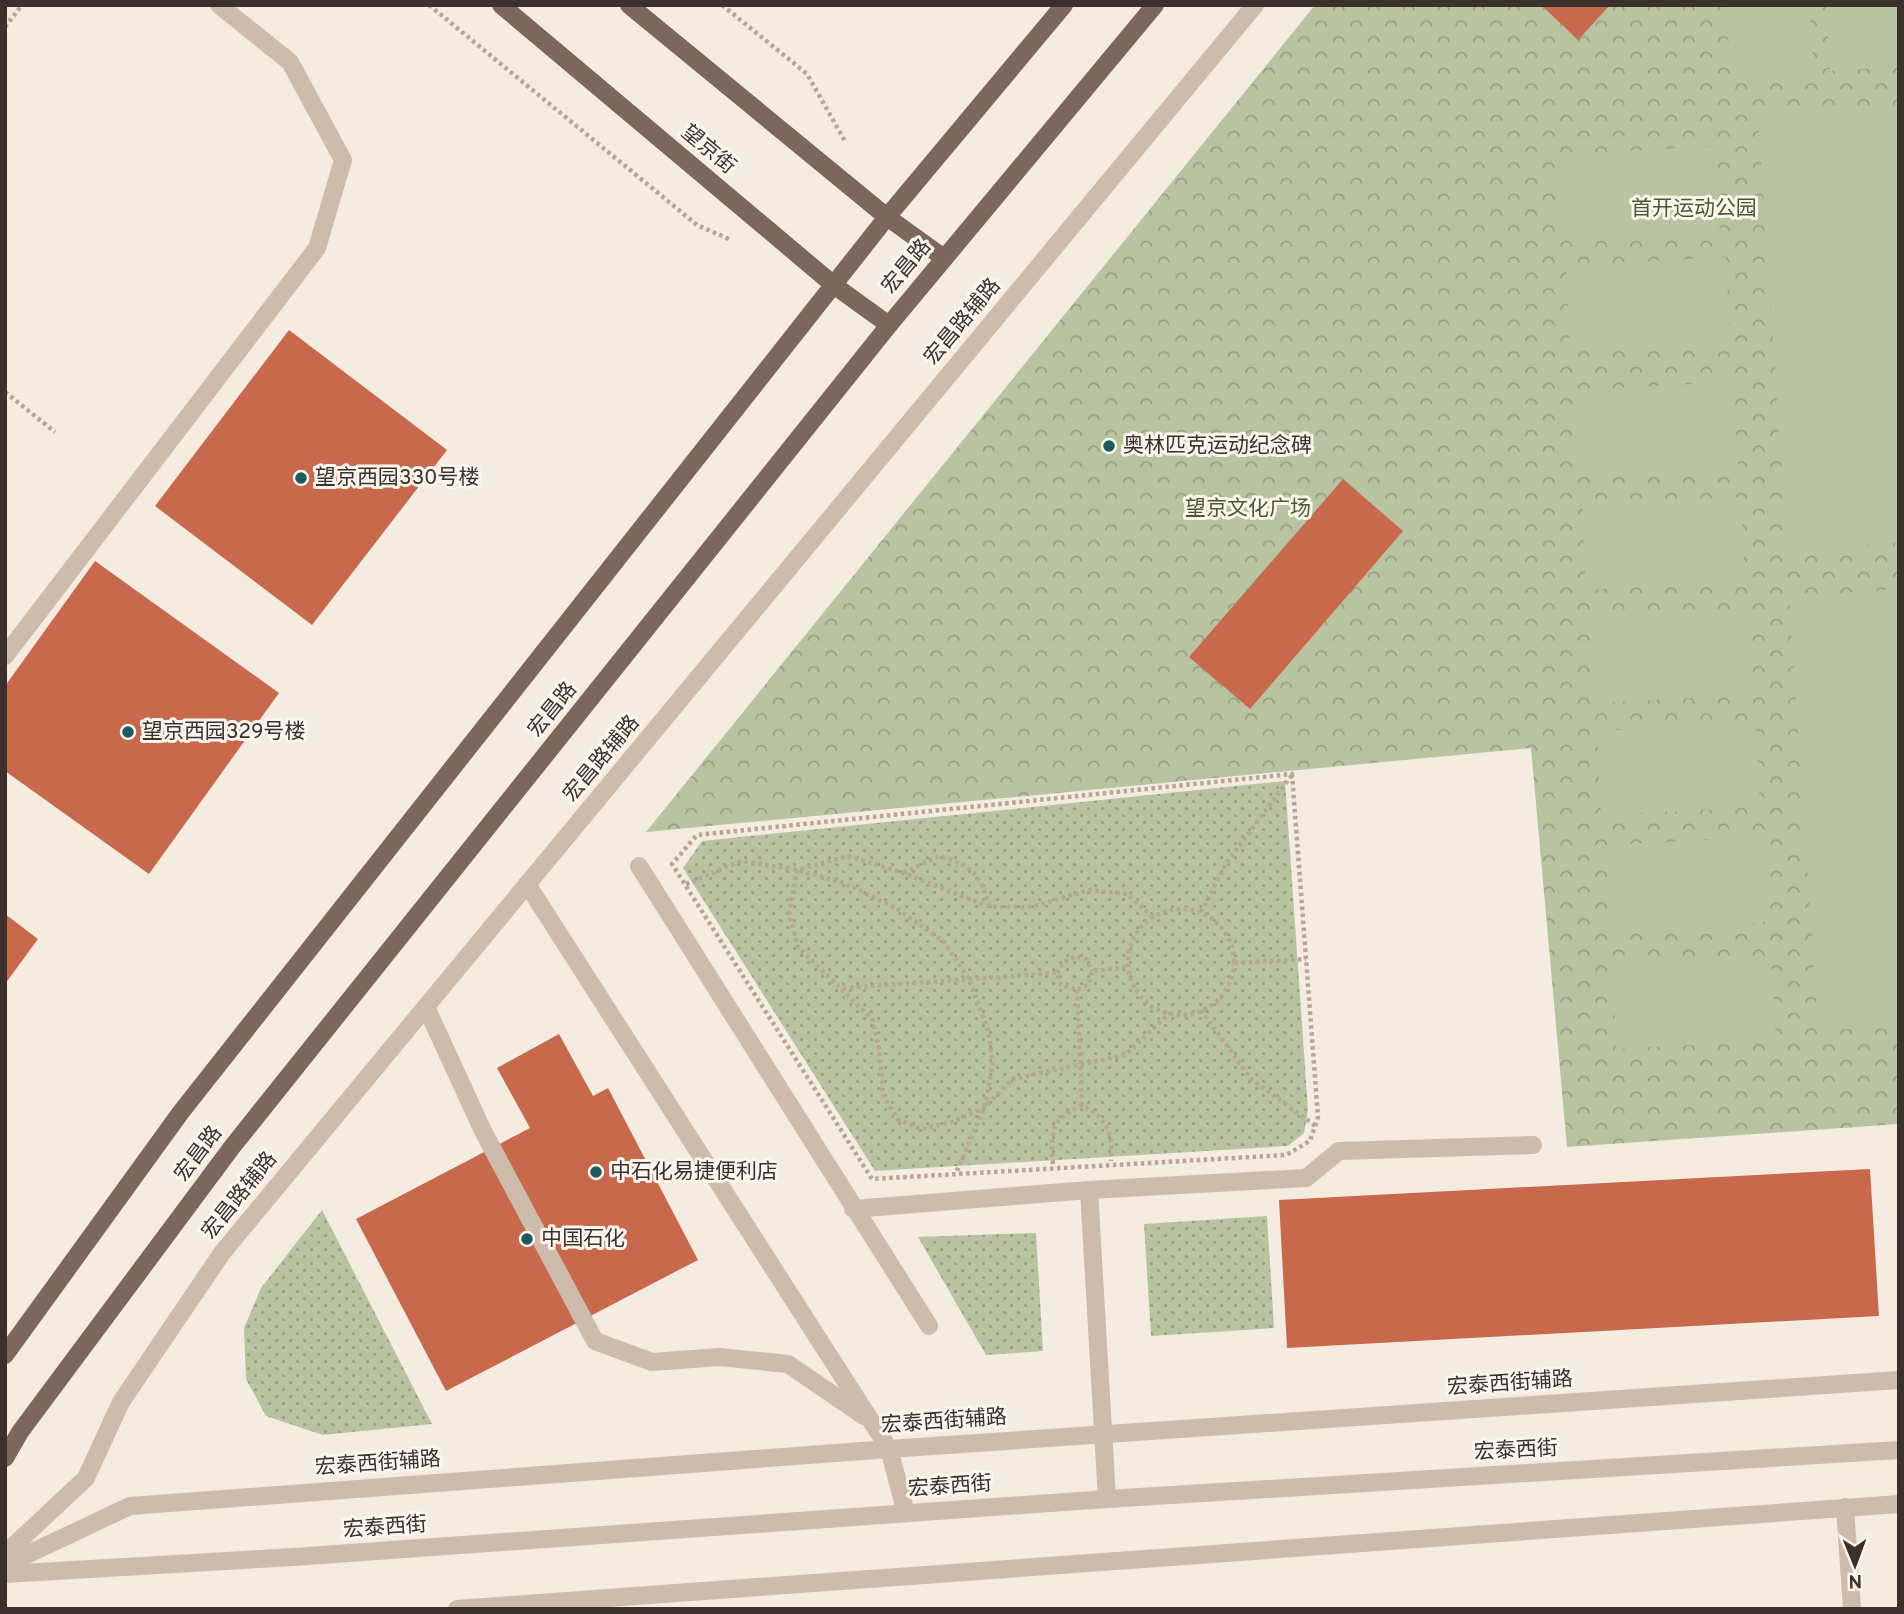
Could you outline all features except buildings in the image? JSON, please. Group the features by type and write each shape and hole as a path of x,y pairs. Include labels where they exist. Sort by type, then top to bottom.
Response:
{"main road":[{"name":"望京街","path":"501,5 835,286 889,324"},
{"path":"629,5 887,218 944,258"},
{"name":"宏昌路","path":"5,1355 181,1112 887,218 1064,5"},
{"name":"宏昌路","path":"5,1458 20,1432 232,1147 889,324 1155,5"}],"street":[{"path":"5,656 317,248 343,160 290,62 219,5"},
{"name":"宏昌路辅路","path":"5,1554 86,1478 121,1402 222,1253 1255,5"},
{"path":"639,866 929,1326"},
{"path":"527,884 873,1422 889,1449 906,1513"},
{"path":"426,1007 483,1130 595,1341 652,1362 719,1357 788,1364 873,1422"},
{"path":"853,1209 1089,1190 1306,1178 1339,1151 1533,1145"},
{"path":"1089,1190 1101,1434 1107,1499"},
{"name":"宏泰西街辅路","path":"5,1565 130,1506 889,1449 1899,1380"},
{"name":"宏泰西街","path":"5,1574 308,1556 1107,1499 1899,1450"},
{"path":"457,1609 1899,1504"},
{"path":"1846,1507 1852,1609"}],"path":[{"path":"5,27 22,5"},
{"path":"429,5 697,225 740,244"},
{"path":"722,5 807,75 848,148"},
{"path":"5,392 55,432"},
{"path":"1292,774 1318,1117 1310,1141 1286,1155 872,1179 673,864 697,835 1292,774"},
{"path":"1201,912 1227,862 1292,774"},
{"path":"797,870 848,856 903,873 990,907 1032,907 1089,890 1127,894 1153,917"},
{"path":"903,873 939,856 966,864 982,882 990,907"},
{"path":"686,884 741,861 797,870 844,883 896,908 944,942 969,979 988,1030 993,1064 984,1108 955,1174"},
{"path":"797,870 789,914 798,947 872,1019 879,1048 883,1095 897,1119 921,1129 952,1122 984,1108 1013,1079 1125,1055 1170,1013"},
{"path":"1176,909 1201,912 1223,929 1230,941 1235,963 1227,988 1216,1001 1201,1010 1186,1014 1170,1013 1141,997 1132,983 1128,967 1133,938 1153,917 1176,909"},
{"path":"1075,956 1086,959 1092,971 1089,984 1077,990 1061,985 1057,974 1064,962 1075,956"},
{"path":"1235,963 1306,959"},
{"path":"1092,971 1128,967"},
{"path":"842,989 1057,974"},
{"path":"1077,990 1082,1105"},
{"path":"1201,1010 1251,1079 1315,1125"},
{"path":"1053,1168 1053,1131 1060,1116 1082,1105"},
{"path":"1082,1105 1099,1114 1109,1127 1111,1165"}],"green space":[{"path":"1315,5 1899,5 1899,1124 1567,1147 1531,748 646,832"},
{"path":"1726,5 1809,5 1814,74 1731,79"},
{"path":"1826,5 1899,5 1899,67 1830,71"},
{"path":"1899,106 1899,543 1787,551 1758,116"},
{"name":"首开运动公园","path":"1715,146 1720,231 1560,239 1556,155"},
{"path":"1726,257 1730,341 1570,349 1566,265"},
{"path":"1733,382 1738,467 1578,475 1574,390"},
{"path":"1741,497 1745,582 1586,590 1582,505"},
{"path":"1899,589 1899,1026 1818,1031 1789,597"},
{"path":"1750,610 1754,695 1595,703 1591,618"},
{"path":"1756,722 1760,807 1601,815 1597,731"},
{"path":"1285,781 1308,1110 1304,1133 1288,1146 875,1171 683,868 702,841"},
{"path":"1765,837 1769,922 1610,930 1606,845"},
{"path":"1771,956 1776,1041 1616,1049 1612,964"},
{"path":"322,1210 432,1424 323,1435 266,1416 246,1379 244,1328 261,1288"},
{"path":"1267,1216 1274,1328 1151,1336 1144,1224"},
{"path":"1036,1233 1043,1351 986,1355 918,1237"}],"place":[{"name":"奥林匹克运动纪念碑","path":"1109,446"},
{"name":"望京西园330号楼","path":"301,478"},
{"name":"望京西园329号楼","path":"128,732"},
{"name":"中石化易捷便利店","path":"596,1172"},
{"name":"中国石化","path":"527,1239"}],"park label":[{"name":"望京文化广场","path":"1248,509"}]}
